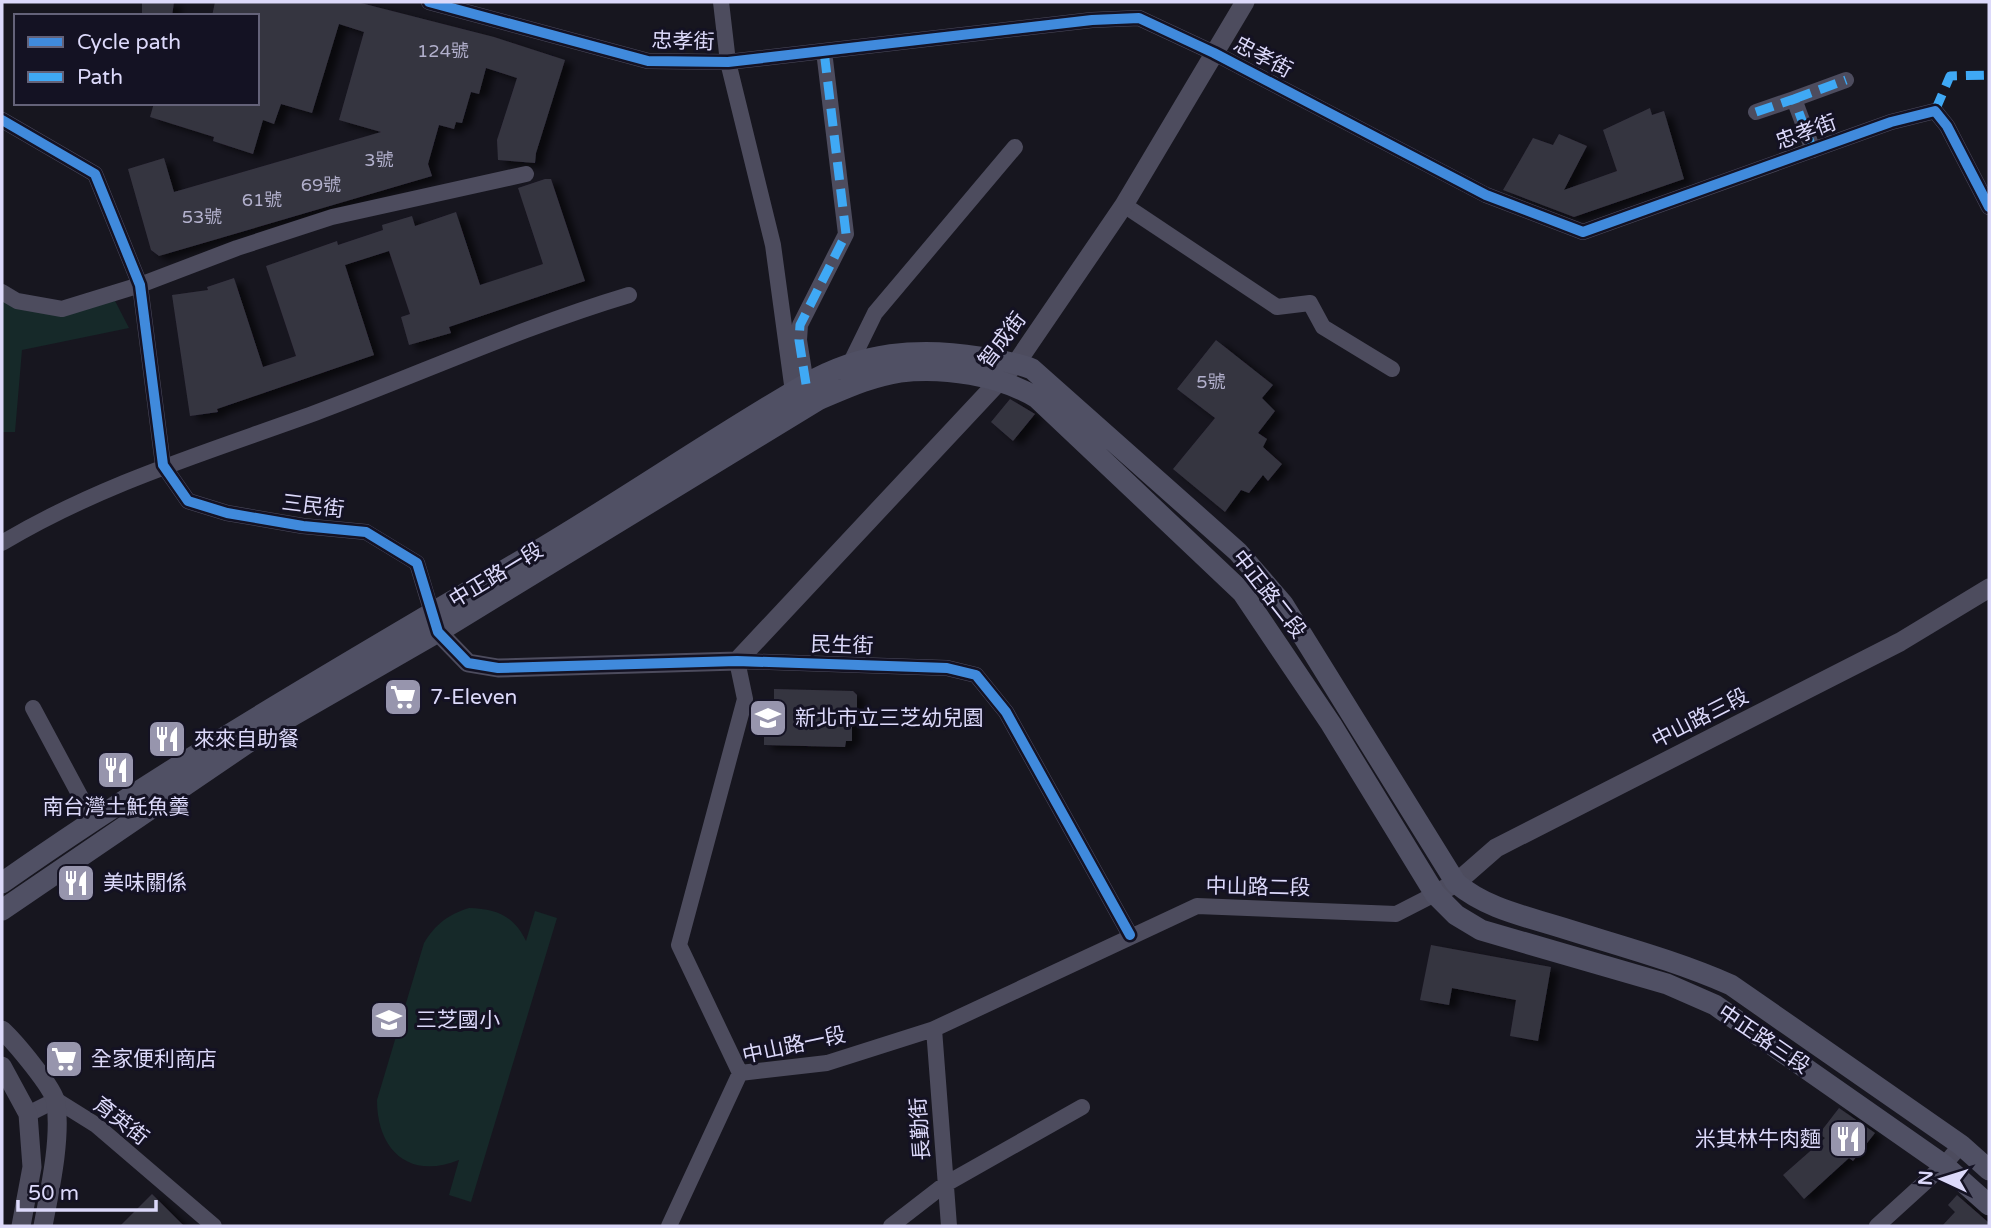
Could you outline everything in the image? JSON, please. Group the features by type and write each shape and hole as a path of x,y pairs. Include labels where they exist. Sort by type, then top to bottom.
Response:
{"main road":[{"name":"中正路一段","path":"2,910 258,735 800,388 851,375 926,350 1017,362"},
{"name":"中正路二段","path":"1017,362 1045,378 1228,543 1283,604 1455,883"},
{"name":"中正路一段","path":"2,883 93,820 250,720 435,623 797,412 851,375 938,371 1001,382"},
{"name":"中正路二段","path":"1001,382 1020,388 1037,398 1242,592 1331,724 1435,894"},
{"name":"中正路三段","path":"1455,883 1482,902 1693,968 1731,985 1961,1145 1989,1170"},
{"name":"中正路三段","path":"1435,894 1456,915 1481,930 1667,984 1715,1004 1944,1165 1989,1205"}],"street":[{"name":"忠孝街","path":"429,2 648,61 727,62 1092,20 1139,18 1214,53 1486,195 1583,232 1891,122 1935,111 1947,126 1989,207"},
{"path":"721,2 727,62 773,245 800,388"},
{"name":"智成街","path":"737,661 1017,362 1124,205 1245,2"},
{"path":"800,388 800,325 846,234 824,51"},
{"path":"1756,112 1846,80"},
{"path":"1794,99 1813,150"},
{"path":"2,120 94,174 140,285 163,466"},
{"path":"851,375 874,313 1016,147"},
{"path":"2,292 17,301 62,309 140,285 237,248 332,217 526,174"},
{"path":"1124,205 1277,307 1310,303 1323,327 1392,369"},
{"path":"2,543 50,514 163,466 316,413 577,310 629,295"},
{"name":"三民街","path":"163,466 188,501 227,513 303,526 366,532 417,563 435,623"},
{"name":"中山路三段","path":"1435,894 1455,883 1496,848 1900,642 1989,588"},
{"name":"民生街","path":"435,623 468,663 498,667 737,661 947,668 976,675 1006,712 1130,935"},
{"path":"737,661 745,699 679,946 740,1073"},
{"path":"33,708 93,820"},
{"name":"中山路二段","path":"934,1029 1130,935 1197,906 1396,914 1435,894"},
{"name":"中山路一段","path":"669,1226 740,1073 827,1063 934,1029"},
{"name":"長勤街","path":"934,1029 949,1226"},
{"path":"2,1030 18,1045 56,1100 52,1175 44,1226"},
{"path":"2,1066 28,1114 32,1167 21,1226"},
{"path":"28,1114 56,1100"},
{"name":"育英街","path":"56,1100 96,1125 214,1226"},
{"path":"891,1226 944,1185 1082,1107"},
{"path":"1877,1226 1944,1165 1961,1145"}],"green space":[{"path":"2,295 60,313 113,297 129,328 22,350 15,432 2,432"},
{"path":"469,908 488,910 504,916 516,925 526,941 535,911 557,918 471,1202 449,1195 459,1160 426,1166 400,1157 390,1147 383,1134 377,1100 424,943 443,921"}],"building":[{"path":"142,2 174,2 172,14 142,14"},
{"path":"215,2 357,2 494,37 565,60 535,163 498,160 497,140 517,78 486,68 479,94 471,92 462,123 456,122 454,129 439,125 428,164 432,176 159,256 151,250 128,169 164,158 174,192 381,132 339,120 364,32 339,24 312,113 281,104 274,124 263,120 253,154 213,141 214,137 150,117 153,105 259,105 259,14 212,14"},
{"path":"1650,108 1652,115 1664,111 1684,179 1574,217 1503,190 1533,138 1553,145 1559,134 1587,146 1564,190 1617,171 1603,130"},
{"path":"551,179 585,281 449,327 451,333 409,345 401,317 410,314 389,251 345,265 374,355 217,409 218,412 190,416 172,295 208,290 207,287 234,278 263,367 296,356 266,266 337,241 338,245 383,230 382,225 412,216 415,226 456,212 480,285 543,264 518,188"},
{"path":"1216,340 1273,385 1262,398 1275,411 1258,433 1267,439 1263,447 1282,464 1268,481 1263,475 1249,493 1241,490 1225,512 1173,469 1215,418 1177,389"},
{"path":"1010,399 1035,414 1013,441 991,422"},
{"path":"774,689 853,691 857,695 857,716 852,716 852,741 846,741 845,747 764,745 764,732 755,732 755,708 761,708 761,702 774,702"},
{"path":"1431,945 1551,967 1538,1041 1510,1036 1516,1000 1452,988 1449,1005 1420,1000"},
{"path":"1839,1108 1875,1133 1853,1161 1849,1158 1804,1199 1783,1175 1825,1138 1819,1134"},
{"path":"152,1194 184,1226 120,1226"},
{"path":"1957,1195 1989,1223 1989,1226 1942,1226 1955,1212 1948,1205"}],"marked path":[{"path":"806,384 799,340 800,325 846,234 824,51"},
{"path":"1935,111 1950,76 1989,75"},
{"path":"1794,99 1846,80"},
{"path":"1756,112 1794,99 1813,150"}],"cycle path":[{"path":"429,2 648,61 728,62 1092,20 1139,18 1214,53 1486,195 1583,232 1891,122 1935,111 1947,126 1989,207"},
{"path":"2,120 95,174 140,285 163,465 188,501 227,513 303,526 366,532 417,563 438,632 468,663 498,668 737,661 947,668 976,675 1006,712 1130,935"}],"place":[{"name":"7-Eleven","path":"403,697"},
{"name":"新北市立三芝幼兒園","path":"768,718"},
{"name":"來來自助餐","path":"167,739"},
{"name":"南台灣土魠魚羹","path":"116,770"},
{"name":"美味關係","path":"76,883"},
{"name":"三芝國小","path":"389,1020"},
{"name":"全家便利商店","path":"64,1059"},
{"name":"米其林牛肉麵","path":"1848,1139"}]}
